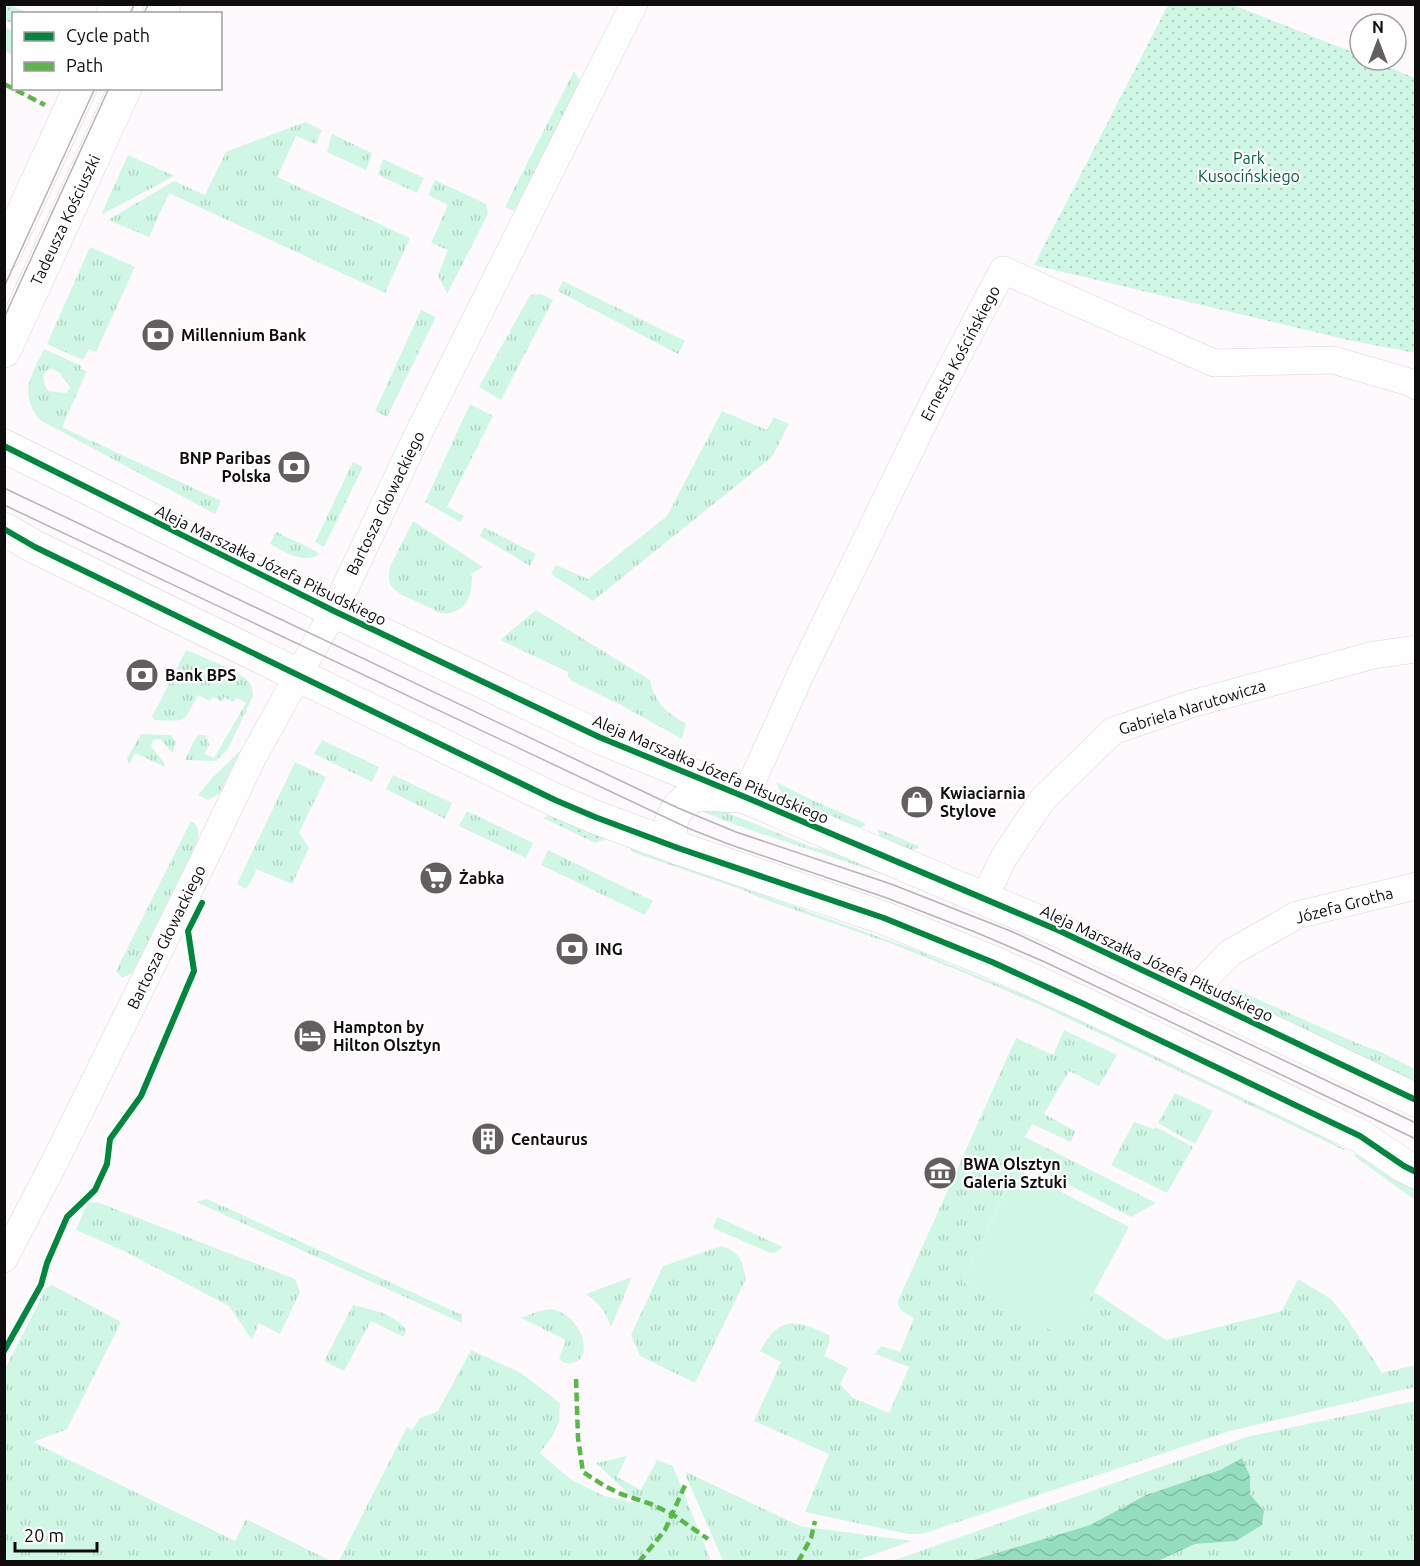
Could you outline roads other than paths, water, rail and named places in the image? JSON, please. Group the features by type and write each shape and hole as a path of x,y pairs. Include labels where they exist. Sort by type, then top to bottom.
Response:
{"street":[{"name":"Bartosza Głowackiego","path":"4,1258 60,1151 253,757 333,611 418,434 634,4"},
{"path":"4,254 79,90"},
{"name":"Tadeusza Kościuszki","path":"4,351 124,90"},
{"name":"Ernesta Kościńskiego","path":"745,797 804,667 906,458 1003,270 1214,363 1333,360 1416,386"},
{"name":"Aleja Marszałka Józefa Piłsudskiego","path":"4,446 333,611 599,737 1060,931 1416,1100"},
{"path":"4,529 45,552 555,800 678,848 884,918 1038,982 1360,1136 1416,1172"},
{"name":"Gabriela Narutowicza","path":"984,898 1004,857 1043,799 1113,731 1191,704 1413,643"},
{"path":"678,848 672,838 672,821 674,814 686,800 695,795 708,794 745,797"},
{"name":"Józefa Grotha","path":"1191,993 1230,953 1297,915 1416,886"}],"water":[{"path":"1242,1458 1250,1476 1250,1494 1264,1511 1262,1525 1236,1541 1195,1544 1158,1561 970,1561 1090,1525 1146,1495 1220,1470"}],"tram line":[{"path":"131,12 134,4"},
{"path":"145,12 148,4"},
{"path":"4,287 94,90"},
{"path":"4,318 108,90"},
{"path":"4,488 678,808 736,832 891,884 1013,932 1416,1123"},
{"path":"4,505 690,829 887,898 975,932 1045,962 1416,1139"}],"place":[{"name":"Millennium Bank","path":"158,335"},
{"name":"BNP Paribas Polska","path":"294,467"},
{"name":"Bank BPS","path":"142,675"},
{"name":"Kwiaciarnia Stylove","path":"917,802"},
{"name":"Żabka","path":"436,878"},
{"name":"ING","path":"572,949"},
{"name":"Hampton by Hilton Olsztyn","path":"310,1036"},
{"name":"Centaurus","path":"488,1139"},
{"name":"BWA Olsztyn Galeria Sztuki","path":"940,1173"}],"park label":[{"name":"Park Kusocińskiego","path":"1249,167"}]}
